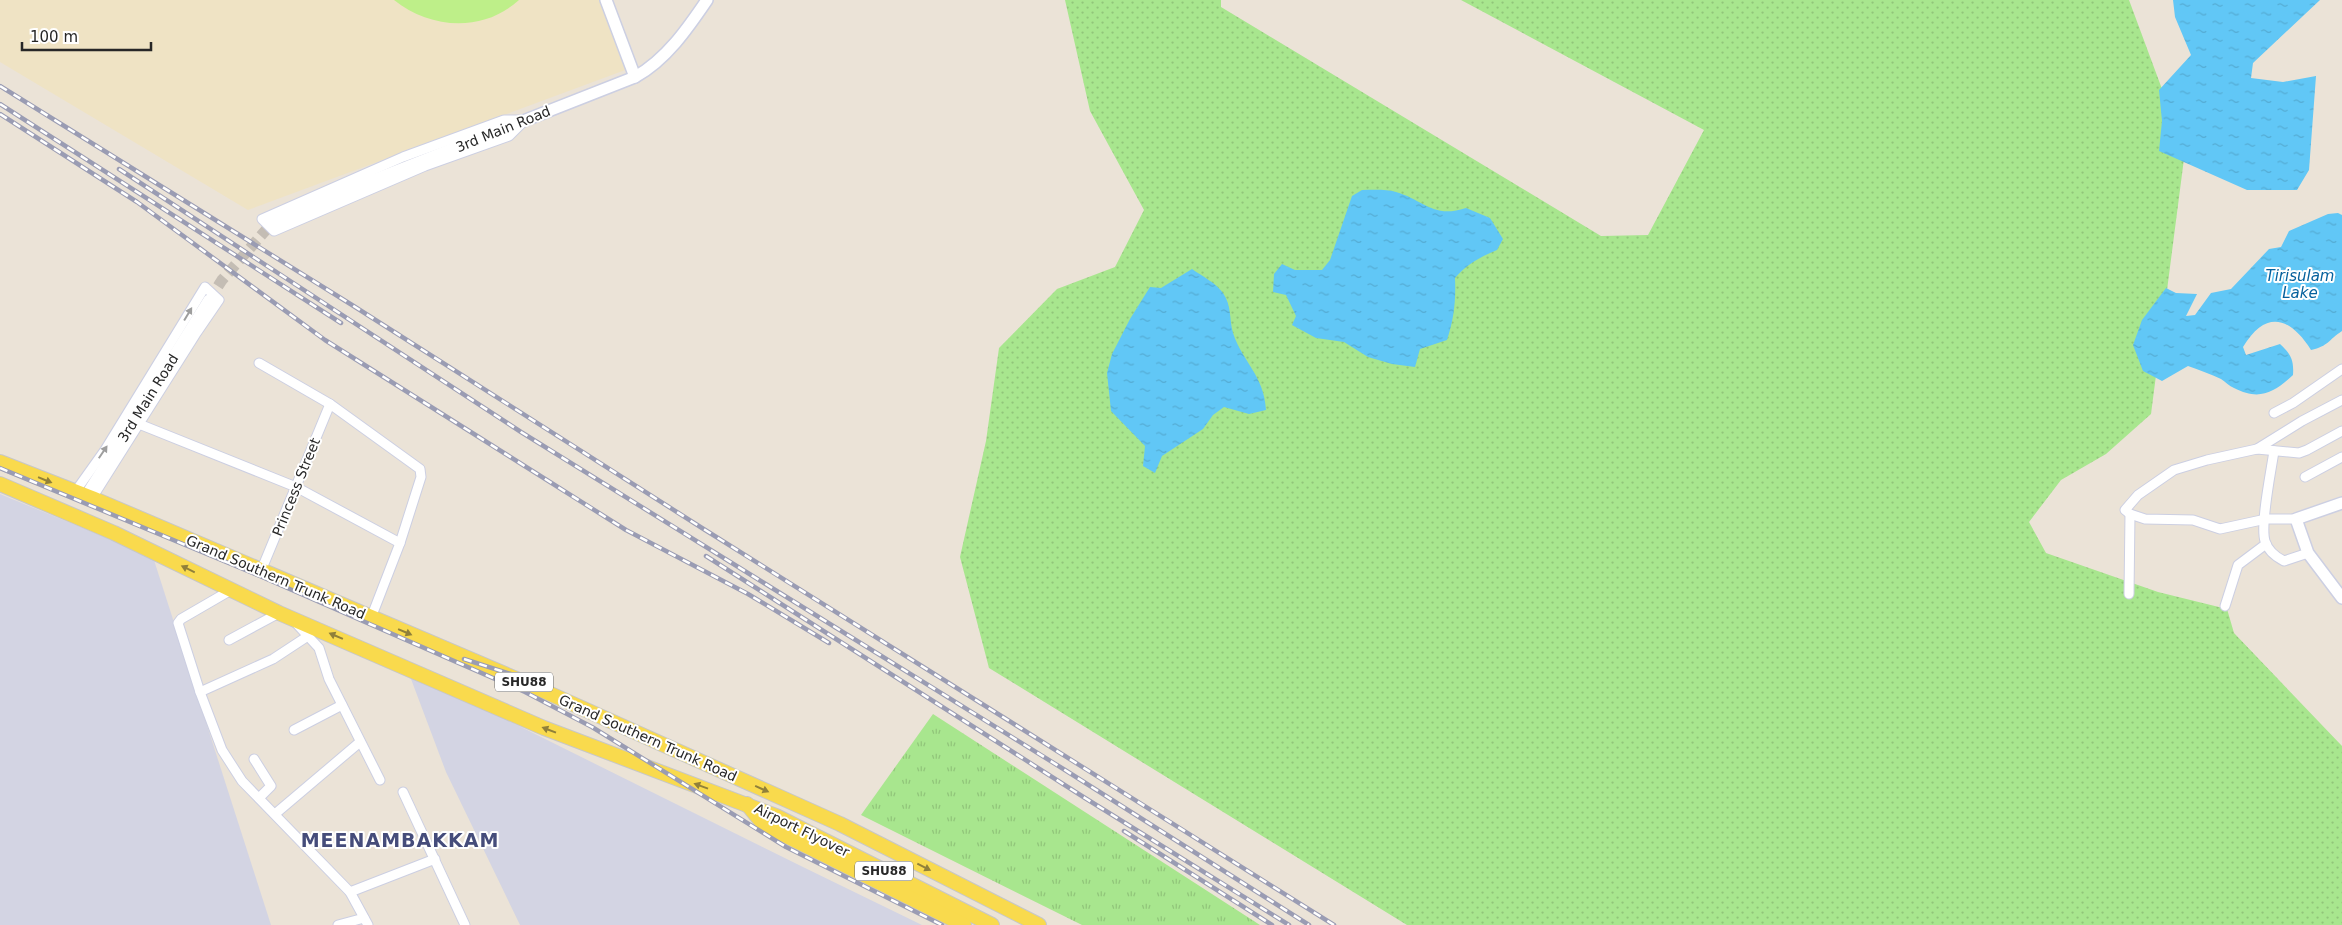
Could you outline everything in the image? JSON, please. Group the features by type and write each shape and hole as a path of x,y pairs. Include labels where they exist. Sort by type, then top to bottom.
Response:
{"main road":[{"name":"Grand Southern Trunk Road","path":"0,462 85,496 526,683 840,824 1039,925"},
{"name":"Grand Southern Trunk Road","path":"0,484 63,510 279,612 544,728 747,803"},
{"name":"Airport Flyover","path":"747,803 992,925"},
{"path":"747,803 764,825 964,925"}],"street":[{"path":"606,0 636,77"},
{"name":"3rd Main Road","path":"273,222 636,77 659,60 677,41 707,0"},
{"path":"504,120 526,120 509,136 425,166 274,231 262,219 348,180 426,148 504,120"},
{"path":"205,286 219,300 139,424 85,496 105,450 205,286"},
{"name":"3rd Main Road","path":"85,496 209,300"},
{"path":"259,362 330,404 420,468 421,477 400,543 372,618"},
{"path":"2274,413 2342,369"},
{"path":"2257,449 2302,421 2342,400"},
{"name":"Princess Street","path":"261,571 330,404"},
{"path":"139,424 296,487 400,543"},
{"path":"2342,431 2299,453 2257,449 2207,460 2174,470 2138,495 2125,510 2130,514 2146,518 2193,520 2220,529 2266,519 2296,518 2342,503"},
{"path":"2274,451 2266,519 2266,544 2270,551 2284,561 2308,553"},
{"path":"2305,477 2342,458"},
{"path":"2129,594 2130,514"},
{"path":"2296,518 2308,553 2342,598"},
{"path":"2225,606 2238,565 2266,544"},
{"path":"231,590 181,619 178,623 200,692 222,750 242,782 350,892 366,922 338,925"},
{"path":"229,640 279,612"},
{"path":"293,618 319,648 329,679 380,780"},
{"path":"200,692 273,658 308,636"},
{"path":"294,730 342,705"},
{"path":"275,814 360,742"},
{"path":"254,759 271,786 259,798"},
{"path":"403,792 465,925"},
{"path":"350,892 435,859"}],"shaded area":[{"path":"0,0 600,0 628,69 248,210 0,62"},
{"path":"0,494 153,557 271,925 0,925"},
{"path":"408,671 922,925 520,925 446,772"}],"green space":[{"path":"394,0 519,0 505,11 489,18 473,22 456,23 424,17 408,10"},
{"path":"1065,0 1221,0 1221,7 1601,236 1648,235 1704,130 1461,0 2129,0 2185,151 2151,414 2106,454 2061,480 2029,522 2046,553 2158,592 2227,609 2234,633 2342,746 2342,925 1407,925 989,668 960,557 986,441 999,348 1057,289 1115,267 1144,210 1090,111"},
{"path":"933,714 1260,925 1082,925 861,815"}],"water":[{"path":"2173,0 2320,0 2253,63 2251,78 2283,82 2316,76 2309,170 2297,190 2247,190 2159,151 2162,121 2159,90 2191,55 2175,17"},
{"path":"1362,190 1396,192 1437,210 1455,211 1466,208 1490,218 1503,239 1497,250 1474,261 1455,278 1454,310 1447,340 1420,349 1415,367 1392,364 1368,357 1344,342 1316,338 1292,325 1296,316 1286,295 1273,292 1274,274 1282,264 1295,270 1322,270 1330,260 1352,196"},
{"name":"Tirisulam Lake","path":"2338,213 2342,215 2342,331 2325,345 2311,350 2295,330 2278,322 2269,323 2260,327 2243,347 2246,355 2280,344 2289,354 2293,365 2293,375 2286,381 2266,393 2251,394 2232,387 2217,377 2188,366 2162,381 2143,371 2133,345 2142,320 2166,288 2176,293 2197,294 2186,316 2195,315 2211,293 2231,289 2269,249 2281,247 2289,231 2328,214"},
{"path":"1192,269 1217,286 1226,298 1233,333 1261,387 1266,410 1249,414 1224,407 1213,415 1203,429 1162,456 1155,473 1143,466 1145,446 1111,411 1107,373 1112,354 1130,319 1150,287 1161,288"}],"tunnel":[{"path":"209,300 222,280 273,222"}],"railway":[{"path":"0,86 352,305 702,528 1334,925"},
{"path":"0,104 341,323"},
{"path":"0,114 137,202 325,340 626,530 748,594 829,643"},
{"path":"119,169 521,432 1065,770 1309,925"},
{"path":"0,468 260,576 525,692 592,727 786,847 942,925"},
{"path":"706,556 1085,798 1289,925"},
{"path":"464,659 526,679"},
{"path":"1124,831 1272,925"}],"district":[{"name":"MEENAMBAKKAM","path":"400,840"}]}
